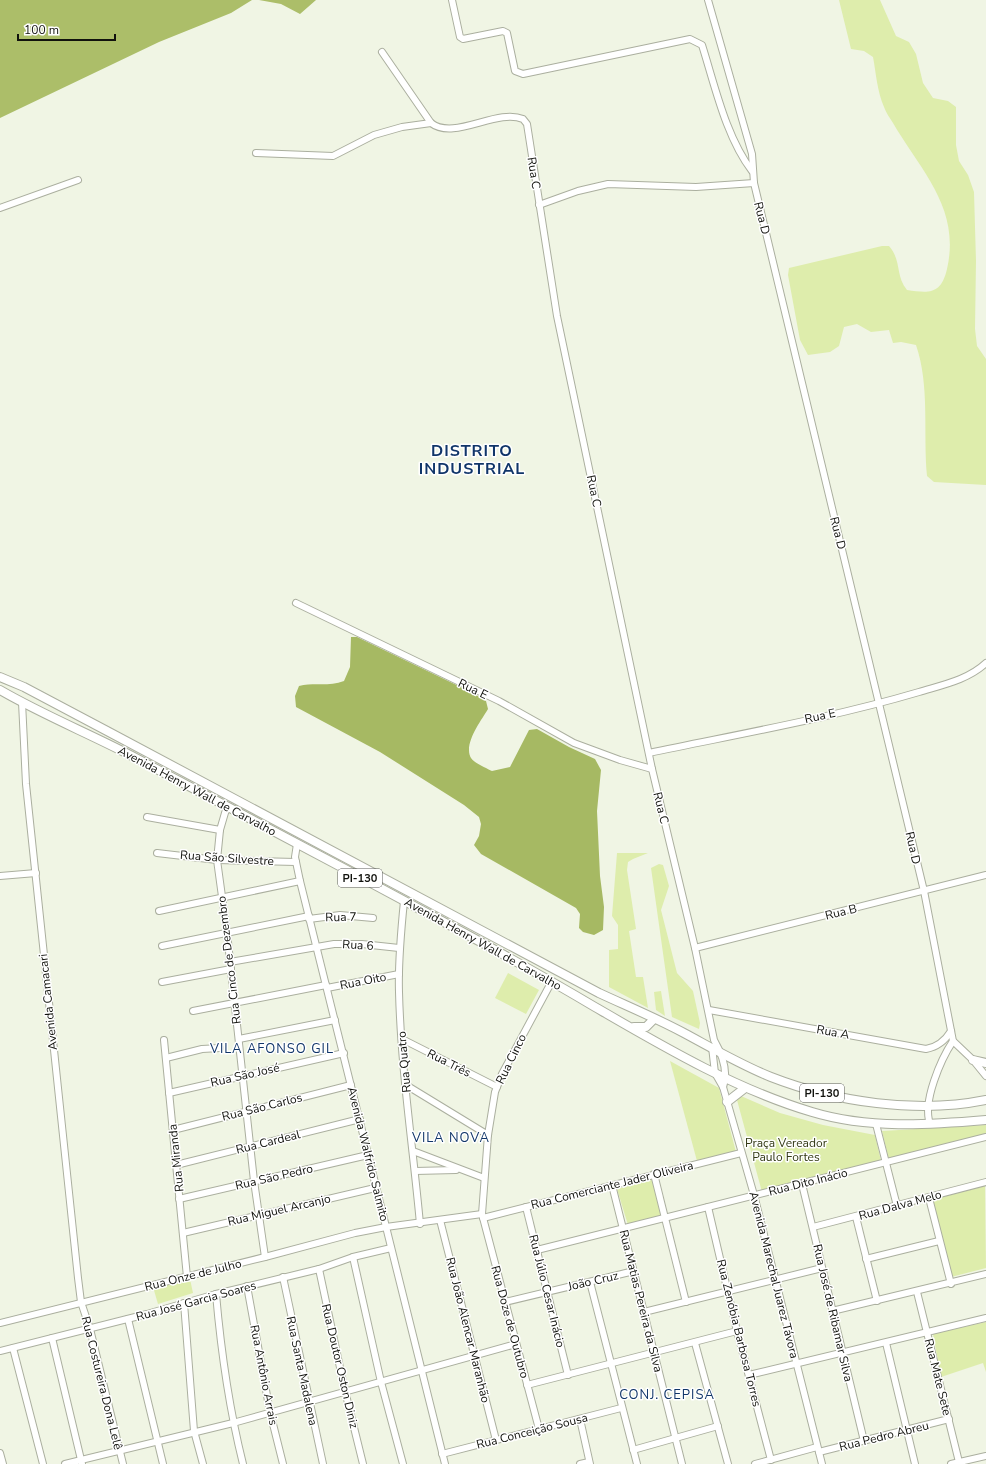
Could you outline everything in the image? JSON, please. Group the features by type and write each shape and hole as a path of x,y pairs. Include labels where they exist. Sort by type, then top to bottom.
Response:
{"main road":[{"name":"Avenida Henry Wall de Carvalho","path":"0,677 24,687 305,835 598,993 654,1019 713,1043 722,1052 770,1076 806,1089 848,1099 930,1105 986,1100"},
{"path":"20,701 18,692 24,687"},
{"name":"Avenida Henry Wall de Carvalho","path":"0,690 72,728 109,744 227,806 552,981 715,1073 746,1088 784,1103 830,1117 876,1124 930,1124 986,1120"},
{"path":"72,728 77,722 78,716"},
{"path":"241,814 247,805"},
{"path":"297,844 305,835"},
{"path":"427,914 432,904"},
{"path":"619,1020 643,1028 654,1019"},
{"path":"973,1060 986,1063"},
{"path":"727,1102 746,1088"}],"street":[{"path":"452,0 460,37 463,39 504,31 507,33 515,71 523,74 690,39 699,42 702,45 742,157 752,171"},
{"name":"Rua D","path":"708,0 752,154 754,183 924,891 953,1041"},
{"path":"256,153 333,156 374,135 402,127 431,123 382,52"},
{"name":"Rua C","path":"431,123 437,128 449,128 511,116 523,119 527,124 557,316 652,769 709,1010 715,1073"},
{"path":"0,208 78,180"},
{"path":"539,205 583,189 608,184 696,187 739,186 754,183"},
{"name":"Rua E","path":"296,603 499,701 574,743 620,760 652,769"},
{"name":"Rua E","path":"649,753 879,704 957,680 973,673 986,663"},
{"name":"Avenida Camacari","path":"20,701 26,784 56,1081 81,1302"},
{"name":"Rua Cinco de Dezembro","path":"227,806 220,830 217,860 227,933 238,1039 244,1076 254,1182 264,1258"},
{"path":"147,816 220,830"},
{"name":"Avenida Walfrido Salmito","path":"297,844 295,853 300,881 344,1052 375,1188 445,1464"},
{"name":"Rua São Silvestre","path":"157,853 217,860 296,862"},
{"path":"0,876 36,873"},
{"name":"Rua B","path":"695,948 986,875"},
{"path":"159,911 300,881"},
{"name":"Rua Quatro","path":"404,901 399,948 402,1039 420,1224"},
{"name":"Rua 7","path":"162,946 309,918 340,915 373,918"},
{"name":"Rua 6","path":"162,982 230,965 317,947 350,943 399,948"},
{"name":"Rua Oito","path":"193,1012 234,1003 399,974"},
{"name":"Rua Cinco","path":"483,1216 484,1178 488,1135 497,1087 505,1067 552,981"},
{"name":"Rua A","path":"709,1010 926,1049 934,1047 942,1042 951,1031"},
{"path":"238,1039 335,1020"},
{"name":"Rua Três","path":"402,1039 497,1087"},
{"name":"Rua Miranda","path":"164,1040 187,1277"},
{"path":"930,1124 928,1112 936,1078 946,1052 953,1041 973,1060 986,1076"},
{"path":"166,1058 202,1049 220,1048"},
{"name":"Rua São José","path":"169,1093 344,1052"},
{"path":"722,1052 726,1078 723,1087"},
{"name":"Avenida Marechal Juarez Távora","path":"715,1073 723,1087 754,1196 822,1464"},
{"name":"Rua São Carlos","path":"173,1130 247,1110 351,1085"},
{"path":"406,1085 488,1135"},
{"name":"Rua Cardeal","path":"176,1165 360,1119"},
{"path":"876,1124 897,1206"},
{"name":"Rua Dito Inácio","path":"537,1250 624,1230 664,1218 986,1137"},
{"path":"413,1151 484,1178"},
{"name":"Rua Comerciante Jader Oliveira","path":"386,1227 483,1216 741,1153"},
{"name":"Rua São Pedro","path":"179,1199 368,1155"},
{"path":"415,1171 460,1170"},
{"path":"654,1174 686,1302"},
{"name":"Rua Dalva Melo","path":"813,1227 986,1182"},
{"name":"Rua José de Ribamar Silva","path":"802,1184 864,1441"},
{"name":"Rua Matias Pereira da Silva","path":"612,1185 682,1464"},
{"name":"Rua Miguel Arcanjo","path":"183,1233 375,1188"},
{"path":"928,1198 938,1241 951,1284"},
{"name":"Rua Júlio Cesar Inácio","path":"526,1206 568,1375"},
{"name":"Rua Zenóbia Barbosa Torres","path":"708,1207 737,1331 750,1375 771,1460"},
{"name":"Rua Doze de Outubro","path":"483,1216 539,1429"},
{"path":"856,1217 877,1301"},
{"name":"Rua João Alencar Maranhão","path":"440,1220 496,1440"},
{"name":"Rua Onze de Julho","path":"0,1323 264,1258 355,1233 386,1227"},
{"path":"866,1259 938,1241"},
{"name":"Rua José Garcia Soares","path":"0,1351 128,1319 247,1286 319,1269 353,1257 391,1248"},
{"path":"353,1257 381,1382 402,1464"},
{"path":"644,1312 822,1268"},
{"name":"Rua Doutor Oston Diniz","path":"319,1269 345,1391 363,1464"},
{"name":"João Cruz","path":"505,1302 634,1271"},
{"path":"832,1311 951,1284 986,1274"},
{"name":"Rua Santa Madalena","path":"283,1277 323,1464"},
{"path":"590,1282 612,1364 621,1408 637,1464"},
{"name":"Rua Antônio Arrais","path":"247,1286 270,1412 283,1464"},
{"name":"Rua Mate Sete","path":"917,1292 959,1462"},
{"path":"216,1294 220,1344 233,1423 243,1464"},
{"name":"Rua Costureira Dona Lelê","path":"81,1302 90,1329 123,1464"},
{"path":"184,1303 194,1431 203,1464"},
{"path":"750,1375 986,1318"},
{"path":"128,1319 163,1464"},
{"path":"527,1385 737,1331"},
{"path":"52,1338 82,1462"},
{"path":"695,1343 728,1464"},
{"path":"886,1343 915,1464"},
{"path":"65,1464 82,1462 157,1440 233,1423 516,1344"},
{"path":"13,1348 43,1464"},
{"name":"Rua Conceição Sousa","path":"442,1454 621,1408"},
{"path":"580,1419 590,1463 580,1464"},
{"name":"Rua Pedro Abreu","path":"755,1464 864,1441 907,1429 949,1420"},
{"path":"633,1450 718,1426"},
{"path":"0,1453 3,1464"},
{"path":"951,1464 986,1456"}],"green space":[{"path":"839,0 880,0 896,36 909,42 916,54 923,83 933,98 948,101 956,107 956,145 959,161 968,175 974,192 976,261 975,329 977,346 986,359 986,485 934,482 927,476 925,393 916,345 901,342 893,343 889,330 871,332 857,324 844,327 839,346 830,352 808,355 800,340 788,275 789,268 882,246 889,246 896,257 901,279 907,290 928,292 938,288 941,284 947,269 950,247 948,227 936,191 886,111 878,88 873,57 864,51 851,49"},
{"path":"617,853 648,853 628,862 627,870 636,929 629,931 636,977 643,977 648,1008 609,987 609,950 618,949 618,925 612,916"},
{"path":"659,864 663,865 669,886 661,910 677,973 693,991 700,1023 699,1029 672,1017 651,868"},
{"path":"508,973 539,990 526,1014 495,998"},
{"path":"661,991 665,1016 656,1010 654,992"},
{"path":"670,1061 719,1088 736,1152 697,1161"},
{"name":"Praça Vereador Paulo Fortes","path":"741,1096 780,1113 823,1125 875,1135 881,1161 762,1192 737,1100"},
{"path":"986,1125 986,1134 889,1160 882,1131"},
{"path":"652,1180 661,1216 628,1225 617,1189"},
{"path":"985,1186 986,1268 951,1277 931,1200"},
{"path":"190,1279 193,1293 158,1304 153,1287"},
{"path":"986,1322 986,1372 983,1363 941,1377 933,1334"}],"shaded area":[{"path":"0,0 252,0 231,13 159,42 0,118"},
{"path":"259,0 316,0 300,14 281,4"},
{"path":"351,637 357,637 473,693 486,701 488,709 477,726 469,746 469,752 471,758 475,762 492,771 510,767 529,730 537,729 569,747 595,759 601,770 597,811 600,876 604,907 603,930 594,935 583,932 579,928 580,914 576,908 481,854 474,845 479,836 481,824 479,817 464,805 380,752 296,707 295,696 299,686 310,684 333,684 344,681 350,667"}],"district":[{"name":"DISTRITO INDUSTRIAL","path":"472,459"},
{"name":"VILA AFONSO GIL","path":"272,1048"},
{"name":"VILA NOVA","path":"451,1137"},
{"name":"CONJ. CEPISA","path":"667,1394"}]}
